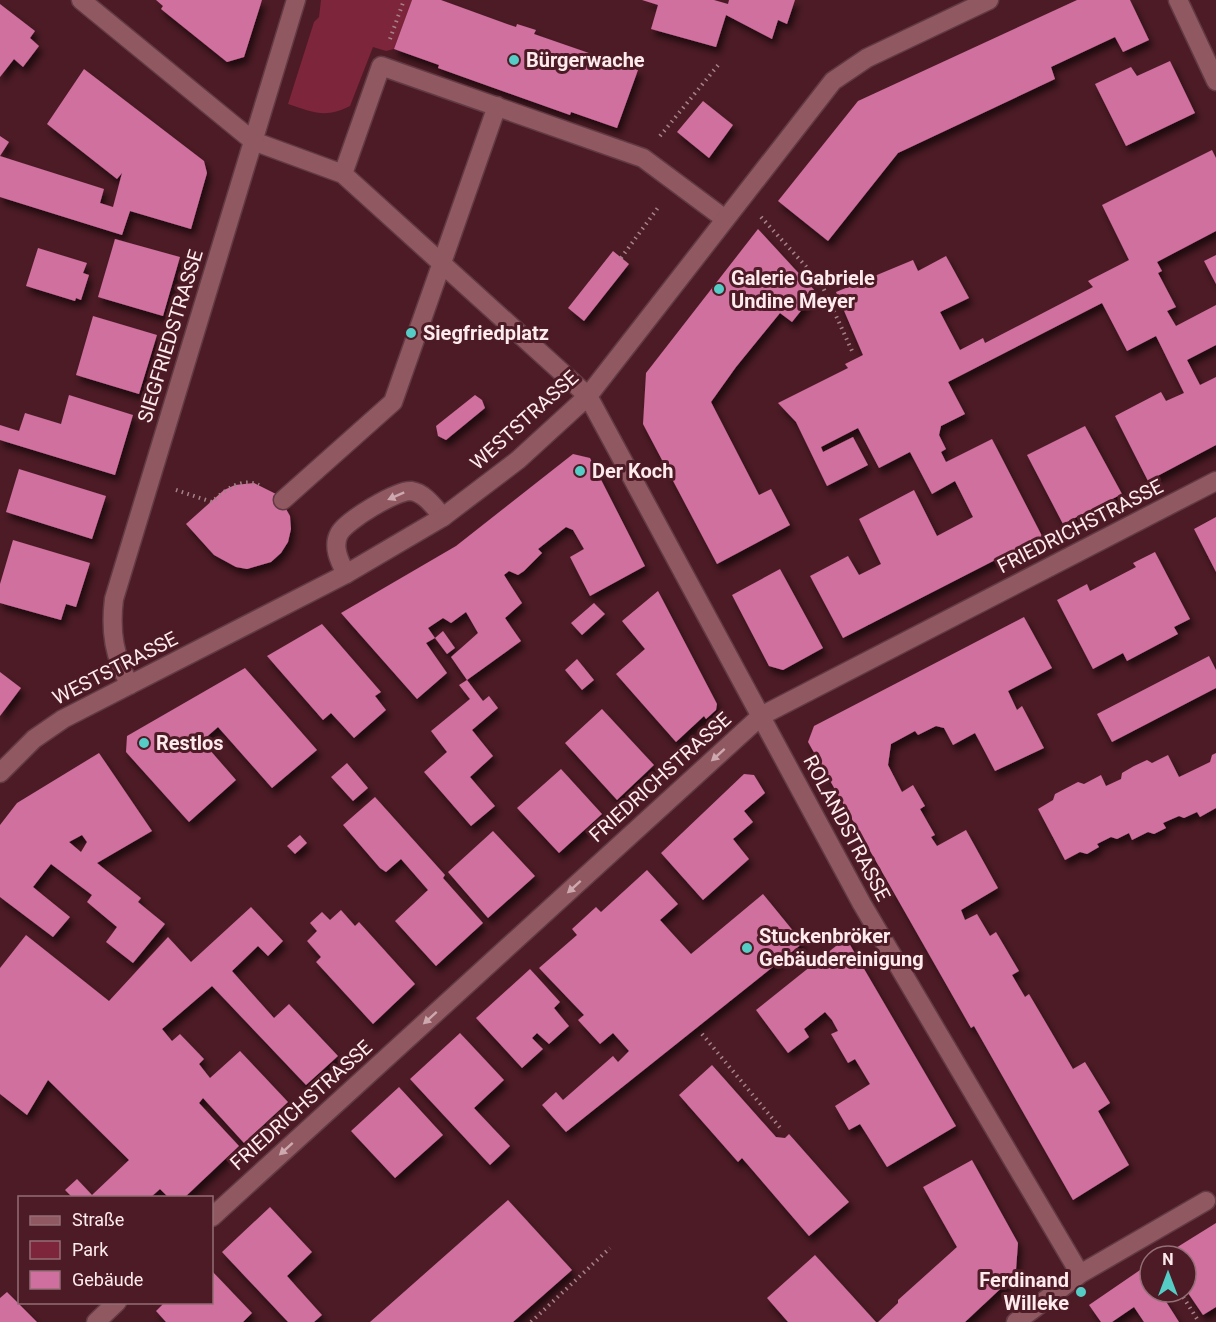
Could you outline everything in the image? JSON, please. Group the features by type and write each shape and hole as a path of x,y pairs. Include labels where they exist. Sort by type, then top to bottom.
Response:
{"street":[{"path":"81,0 253,141 343,174 588,396"},
{"name":"SIEGFRIEDSTRASSE","path":"130,685 115,650 111,624 114,599 296,0"},
{"name":"WESTSTRASSE","path":"0,773 34,739 63,719 346,574 442,517 518,460 588,396 838,77 867,58 989,0"},
{"path":"1178,0 1216,81"},
{"path":"343,174 381,66 642,158 725,219"},
{"path":"283,500 393,402 496,106"},
{"name":"ROLANDSTRASSE","path":"588,396 862,904 1072,1279"},
{"name":"FRIEDRICHSTRASSE","path":"213,1215 761,716 1216,481"},
{"path":"346,574 338,559 338,535 346,524 400,492 412,491 429,500 442,517"},
{"path":"1016,1322 1072,1279 1206,1201"},
{"path":"96,1322 115,1304"}],"path":[{"path":"381,66 404,0"},
{"path":"642,158 719,64"},
{"path":"621,258 677,183"},
{"path":"742,197 821,283 853,353"},
{"path":"702,1034 782,1130"},
{"path":"531,1322 610,1248"},
{"path":"1188,1304 1199,1322"}],"green space":[{"path":"321,0 412,0 394,49 386,51 373,47 350,106 326,113 312,112 288,104 314,22 319,17"}],"building":[{"path":"156,0 262,0 244,57 227,62 161,9 163,6"},
{"path":"412,0 441,0 516,27 517,24 536,30 534,34 638,70 617,128 571,112 570,115 438,68 439,65 394,49"},
{"path":"642,0 714,0 728,4 729,0 795,0 787,24 778,20 772,39 726,15 716,47 651,29 658,5"},
{"path":"1077,0 1130,0 1149,40 1123,52 1115,37 1051,67 1055,79 898,153 828,241 778,201 858,101"},
{"path":"0,4 35,31 30,38 39,46 23,67 14,59 0,77"},
{"path":"1170,61 1195,113 1126,146 1095,84 1131,67 1137,76"},
{"path":"84,69 204,161 207,173 191,229 130,211 122,235 0,197 0,156 104,189 100,203 113,207 122,173 117,179 47,124"},
{"path":"703,101 733,125 709,158 677,132"},
{"path":"0,136 9,142 0,156"},
{"path":"1212,150 1216,158 1216,231 1157,262 1162,271 1158,273 1176,307 1167,311 1176,326 1216,305 1216,345 1187,360 1200,385 1216,377 1216,445 1148,481 1115,416 1161,392 1166,401 1184,393 1156,336 1127,351 1102,303 948,382 965,414 941,426 939,435 946,449 941,452 946,462 992,439 1042,536 843,638 810,576 848,556 859,575 881,564 859,519 914,490 937,536 973,517 955,481 932,494 910,452 879,468 858,428 821,447 823,452 853,437 868,465 827,486 796,422 778,403 848,368 845,364 863,355 836,292 913,260 918,271 946,256 969,298 940,312 960,350 983,338 985,343 1093,287 1088,281 1129,260 1102,205"},
{"path":"758,229 816,292 792,322 780,313 711,402 759,495 771,489 790,525 717,564 643,424 646,373"},
{"path":"115,239 180,257 163,316 98,297"},
{"path":"38,248 87,263 83,273 89,275 81,300 76,298 75,301 26,286"},
{"path":"613,251 629,264 584,321 568,308"},
{"path":"1216,255 1216,284 1204,261"},
{"path":"93,316 157,335 139,394 76,375"},
{"path":"69,395 133,415 115,475 0,440 0,425 19,431 25,413 61,424"},
{"path":"475,395 482,400 485,408 446,440 438,436 436,426"},
{"path":"1085,426 1122,494 1063,524 1027,455"},
{"path":"573,454 590,458 645,566 590,596 570,557 584,549 573,530 566,527 538,549 542,553 524,571 518,575 509,571 504,575 522,603 505,618 521,641 467,680 451,657 478,633 466,612 451,623 443,618 428,628 435,638 426,643 447,673 417,699 341,613 456,546"},
{"path":"19,469 106,496 92,539 6,512"},
{"path":"254,483 278,495 290,516 291,529 288,542 281,553 271,562 247,569 236,567 214,555 186,524 224,490 235,485"},
{"path":"1216,517 1216,572 1194,529"},
{"path":"13,540 90,563 76,607 66,604 61,620 0,603 0,584"},
{"path":"1155,552 1190,619 1174,627 1178,634 1127,661 1123,653 1093,669 1057,600 1087,584 1090,591 1136,567 1133,563"},
{"path":"780,569 823,648 783,670 769,666 732,595"},
{"path":"658,591 717,704 716,710 706,719 704,716 676,742 616,674 645,649 622,621"},
{"path":"594,603 605,614 582,635 571,623"},
{"path":"1024,617 1052,668 1008,691 1017,710 1022,706 1044,748 995,771 975,733 953,745 944,728 936,726 918,735 915,731 891,744 888,765 902,792 913,785 925,806 920,809 935,835 931,837 937,846 966,830 998,888 961,910 965,920 977,914 990,936 996,932 1019,971 1012,975 1025,997 1029,994 1073,1069 1085,1062 1110,1103 1098,1111 1129,1165 1073,1200 974,1026 971,1028 808,742 814,726"},
{"path":"322,624 381,692 375,696 386,710 354,738 331,713 323,720 267,656"},
{"path":"443,631 455,648 447,654 435,638"},
{"path":"1209,656 1216,670 1216,688 1112,742 1097,714"},
{"path":"577,659 594,680 582,690 565,670"},
{"path":"245,668 317,750 272,788 218,727 202,741 236,780 189,822 126,752 127,736"},
{"path":"0,672 21,688 0,716"},
{"path":"467,680 483,701 489,696 498,708 472,730 493,756 470,777 495,806 471,826 424,772 447,752 431,731 470,699 459,685"},
{"path":"602,709 654,765 617,800 565,743"},
{"path":"99,753 152,831 97,863 141,898 138,902 165,924 133,963 106,942 117,927 87,902 92,895 51,864 33,887 70,917 53,937 0,897 0,825 17,803","holes":["82,835 87,842 81,852 69,842"]},
{"path":"1216,753 1216,808 1200,817 1197,812 1184,818 1179,816 1163,823 1166,828 1154,834 1148,832 1132,840 1129,833 1117,839 1111,837 1097,844 1099,847 1087,854 1080,852 1065,860 1038,809 1053,800 1055,794 1078,782 1084,784 1101,775 1106,786 1121,779 1122,773 1147,760 1152,763 1168,755 1179,777 1210,762 1212,755"},
{"path":"347,763 368,788 353,801 331,777"},
{"path":"561,769 602,814 559,853 517,808"},
{"path":"744,774 754,775 765,793 744,811 753,822 733,839 749,859 703,900 661,853"},
{"path":"375,797 445,875 443,878 483,923 436,966 395,921 428,890 401,859 386,872 380,868 343,825"},
{"path":"493,831 535,876 488,918 448,872"},
{"path":"300,835 307,843 295,854 287,846"},
{"path":"647,870 678,904 660,920 691,954 763,894 803,943 566,1132 542,1105 556,1092 563,1100 613,1056 618,1062 629,1051 613,1033 600,1044 578,1020 584,1015 539,968 577,935 572,929 596,907 601,912"},
{"path":"251,907 283,941 268,956 258,946 232,971 274,1018 289,1004 338,1056 306,1085 212,986 162,1029 172,1041 180,1034 204,1059 199,1064 210,1078 240,1051 288,1102 244,1143 203,1098 199,1103 239,1146 186,1196 167,1196 160,1189 152,1196 71,1196 65,1190 77,1179 92,1195 129,1160 48,1080 27,1115 0,1094 0,968 26,935 109,1001 168,937 191,962"},
{"path":"341,910 355,926 359,922 415,984 373,1024 316,962 321,957 307,941 317,931 310,923 322,912 330,920"},
{"path":"846,938 956,1126 887,1167 860,1124 849,1130 835,1106 870,1084 855,1059 848,1063 831,1034 838,1031 832,1020 825,1012 804,1029 809,1037 788,1053 756,1010"},
{"path":"530,969 560,1002 554,1008 569,1026 549,1044 537,1033 532,1038 543,1049 522,1068 476,1018"},
{"path":"460,1033 504,1080 474,1108 510,1146 490,1165 410,1079"},
{"path":"712,1065 776,1137 785,1138 789,1134 849,1202 809,1236 742,1158 738,1162 679,1095"},
{"path":"399,1087 443,1135 395,1178 351,1131"},
{"path":"972,1160 1018,1243 1016,1270 1011,1279 965,1322 878,1322 898,1303 898,1300 957,1247 923,1187"},
{"path":"508,1200 572,1270 513,1322 370,1322"},
{"path":"270,1207 312,1252 287,1276 322,1315 314,1322 288,1322 222,1252"},
{"path":"1216,1223 1216,1307 1203,1315 1196,1304 1198,1304 1198,1244 1182,1244"},
{"path":"815,1255 876,1322 788,1322 767,1298"},
{"path":"1138,1271 1138,1304 1168,1304 1179,1322 1144,1322 1134,1307 1112,1322 1101,1322 1089,1305"},
{"path":"213,1272 252,1313 243,1322 166,1322 156,1311 163,1304 213,1304"},
{"path":"7,1292 37,1322 0,1322 0,1298"}],"place":[{"name":"Bürgerwache","path":"514,60"},
{"name":"Galerie Gabriele Undine Meyer","path":"719,289"},
{"name":"Siegfriedplatz","path":"411,333"},
{"name":"Der Koch","path":"580,471"},
{"name":"Restlos","path":"144,743"},
{"name":"Stuckenbröker Gebäudereinigung","path":"747,948"},
{"name":"Ferdinand Willeke","path":"1081,1292"}]}
